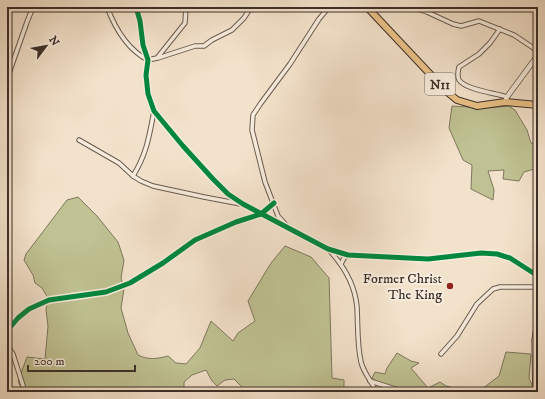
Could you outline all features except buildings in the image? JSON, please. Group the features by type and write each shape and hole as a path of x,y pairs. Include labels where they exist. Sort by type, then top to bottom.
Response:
{"highway":[{"name":"N11","path":"368,7 446,91 457,100 477,106 506,100 538,105"}],"street":[{"path":"7,79 27,22 34,7"},
{"path":"107,7 111,19 123,38 138,55 148,60 195,46 204,46 212,40 232,30 244,18 251,7"},
{"path":"136,7 140,21 143,45 148,60 146,75 148,94 154,111 183,146 228,194 261,214 328,249 348,255 428,259 481,253 497,254 510,258 538,276"},
{"path":"157,58 185,23 186,7"},
{"path":"288,227 278,216 265,182 252,130 253,115 260,103 290,64 319,19 330,7"},
{"path":"412,7 461,26 479,21 514,35 538,51"},
{"path":"500,29 490,43 479,54 459,67 459,80 466,86 506,100 538,55"},
{"path":"133,176 142,161 147,147 154,111"},
{"path":"79,140 119,163 141,181 153,186 243,204"},
{"path":"538,174 536,177 536,186 538,188"},
{"path":"7,331 18,318 29,309 49,300 106,292 130,283 163,263 196,240 236,222 261,214 274,203"},
{"path":"328,249 341,264 349,280 357,305 357,333 360,361 363,371 376,392"},
{"path":"341,264 344,258 348,255"},
{"path":"441,354 457,336 477,304 493,289 500,287 538,287"},
{"path":"535,392 534,340 538,316"},
{"path":"7,345 13,354 25,392"},
{"path":"370,381 405,392"}],"green space":[{"path":"452,106 485,108 509,106 515,110 527,130 531,143 538,145 538,168 524,172 519,181 503,179 504,170 488,171 494,190 493,200 471,189 472,165 463,160 449,128"},
{"path":"78,197 97,216 118,242 124,260 121,278 124,289 121,308 128,333 138,355 145,358 160,358 168,356 176,363 186,364 200,348 211,321 233,341 238,333 255,321 248,301 271,263 285,246 311,257 329,278 332,378 344,380 344,392 246,392 234,379 225,380 217,386 212,381 206,370 192,375 184,382 184,392 23,392 18,381 27,357 45,359 48,326 46,310 48,298 42,288 35,283 33,275 24,260 26,254 67,200"},
{"path":"506,352 531,354 529,378 535,392 478,392 499,376"},
{"path":"397,353 411,361 419,363 411,368 428,388 440,382 446,386 470,392 393,392 372,378 375,372 385,374 387,368"}],"cycle path":[{"path":"136,7 140,21 143,45 148,60 146,75 148,94 154,111 183,146 228,194 243,204 328,249 348,255 428,259 481,253 497,254 510,258 538,276"},
{"path":"7,331 18,318 29,309 49,300 106,292 130,283 163,263 195,240 236,222 261,214 274,203"}],"place":[{"name":"Former Christ The King","path":"450,286"}]}
